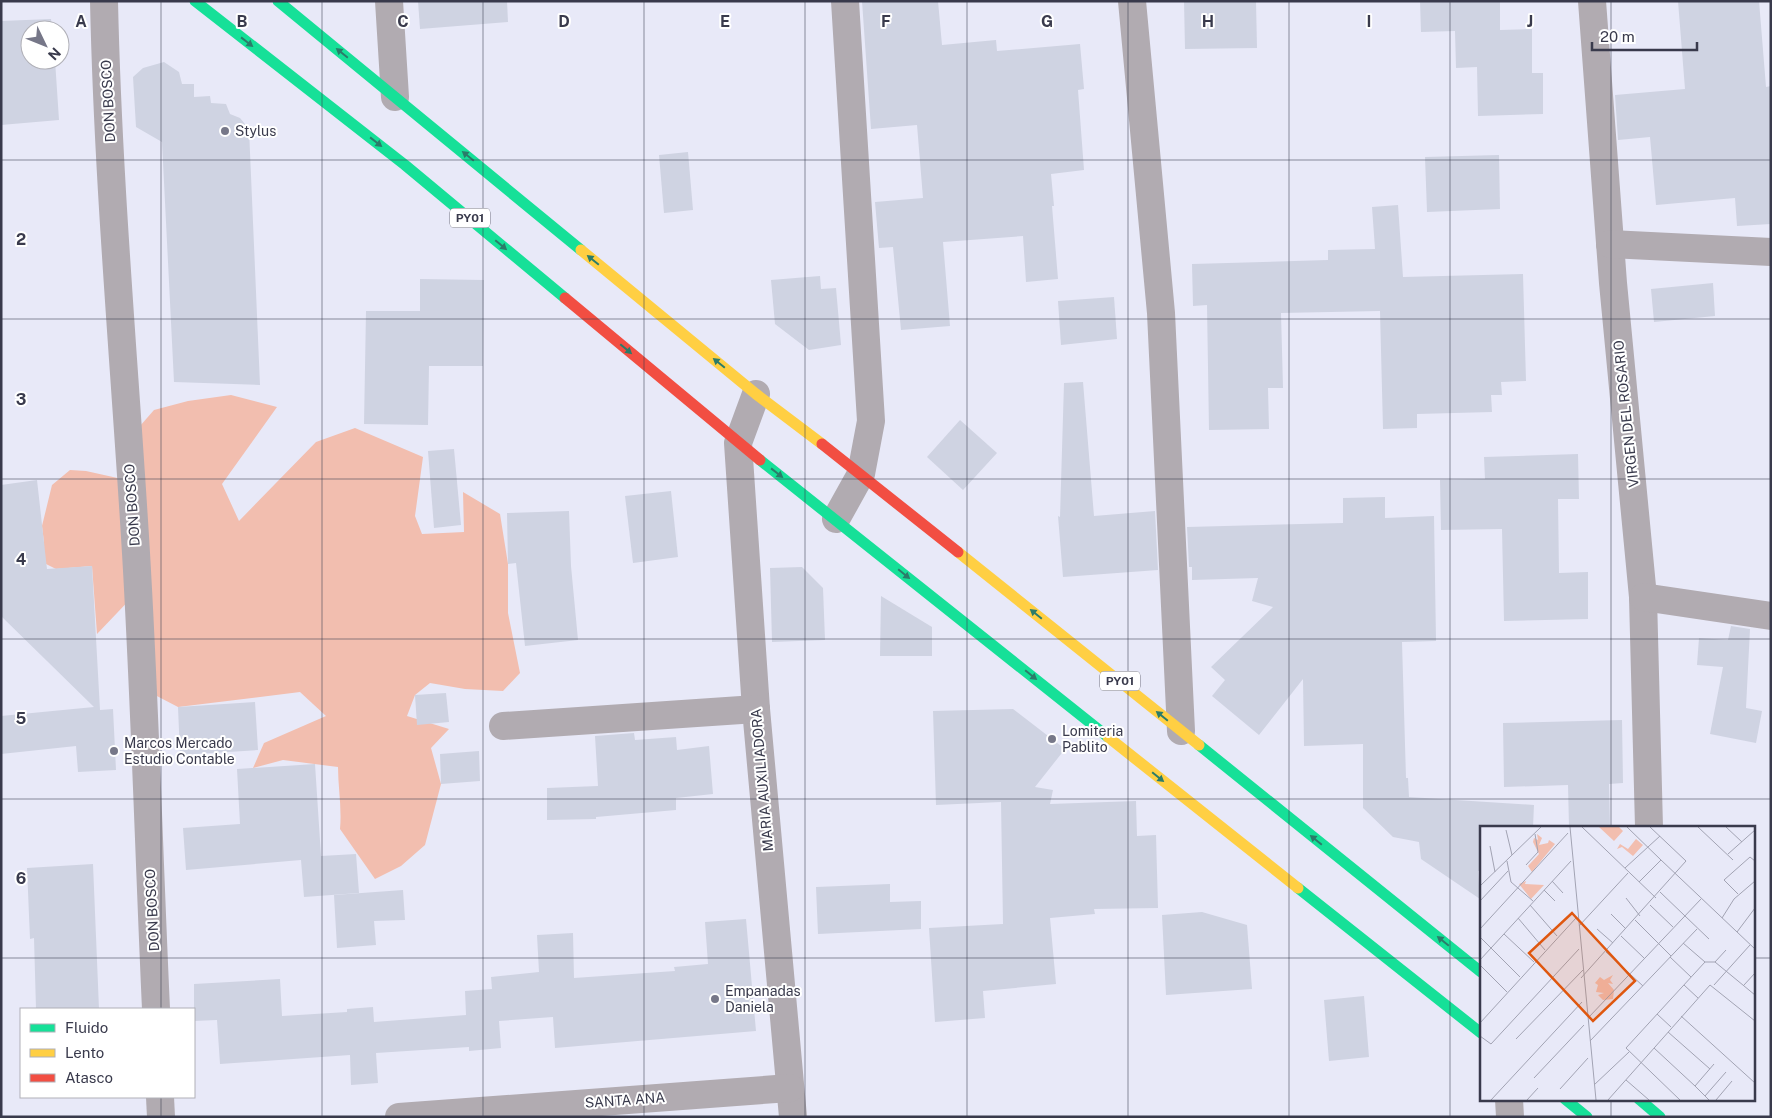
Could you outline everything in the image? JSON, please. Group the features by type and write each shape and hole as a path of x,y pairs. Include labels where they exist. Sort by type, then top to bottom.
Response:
{"highway":[{"name":"PY01","path":"195,1 405,165 738,443 1480,1032"},
{"name":"PY01","path":"278,1 756,394 861,474 1480,971"},
{"path":"1566,1100 1587,1117"}],"street":[{"name":"DON BOSCO","path":"104,1 105,60 120,325 136,562 156,1008"},
{"path":"389,1 395,97"},
{"path":"836,519 861,474 871,421 845,1"},
{"path":"1132,1 1161,313 1181,731"},
{"name":"VIRGEN DEL ROSARIO","path":"1592,1 1610,244 1643,597 1649,826"},
{"path":"1610,244 1771,252"},
{"path":"738,443 756,394"},
{"name":"MARIA AUXILIADORA","path":"738,443 756,709 793,1117"},
{"path":"1643,597 1771,616"},
{"path":"503,726 756,709"},
{"name":"SANTA ANA","path":"400,1117 790,1088"},
{"path":"160,1098 161,1117"},
{"path":"1509,1100 1510,1117"}],"shaded area":[{"path":"231,395 277,407 222,484 239,521 316,442 355,428 423,457 415,516 422,534 464,532 463,492 500,514 508,564 508,613 520,673 503,691 465,689 430,683 415,695 407,716 449,729 431,748 441,784 425,845 401,866 375,879 340,829 341,813 338,767 283,760 253,768 264,743 326,716 300,692 178,707 153,694 137,592 97,634 92,566 56,569 36,559 44,543 42,526 52,485 70,470 86,471 131,481 140,426 154,410 188,401"}],"building":[{"path":"418,1 507,1 508,22 420,29"},
{"path":"862,1 938,1 942,45 996,40 997,51 1080,44 1084,89 1078,90 1084,170 1051,174 1058,279 1026,282 1023,236 943,242 950,326 901,330 893,247 879,248 875,202 923,198 917,125 871,129"},
{"path":"1184,1 1256,1 1257,48 1185,49"},
{"path":"1420,1 1500,1 1500,30 1532,29 1532,73 1543,73 1543,114 1478,116 1477,67 1456,68 1455,31 1421,32"},
{"path":"1678,1 1759,1 1766,87 1771,86 1771,224 1737,226 1735,198 1656,205 1650,137 1618,140 1615,95 1685,89"},
{"path":"20,20 20,70 56,70 59,120 1,125 1,21"},
{"path":"164,62 179,72 182,84 194,84 194,97 210,96 211,103 226,104 230,114 240,118 249,129 260,385 174,382 162,142 136,127 133,77 143,68"},
{"path":"688,152 693,210 664,213 659,155"},
{"path":"1499,155 1500,209 1427,212 1425,157"},
{"path":"1398,205 1403,277 1523,274 1526,381 1501,382 1502,395 1491,395 1492,412 1417,414 1417,428 1383,429 1380,311 1281,313 1283,388 1268,388 1269,429 1209,430 1207,305 1193,306 1192,264 1328,260 1328,250 1375,249 1372,207"},
{"path":"820,276 821,289 836,288 841,345 809,350 775,324 771,280"},
{"path":"420,279 484,280 483,366 429,366 428,425 364,424 366,311 420,311"},
{"path":"1713,283 1715,316 1654,322 1651,289"},
{"path":"1114,297 1117,339 1061,345 1058,301"},
{"path":"1083,382 1094,516 1155,511 1158,570 1063,577 1058,516 1060,517 1064,383"},
{"path":"960,420 997,453 963,490 927,457"},
{"path":"454,449 461,525 434,528 428,451"},
{"path":"1578,454 1579,499 1558,499 1559,573 1588,572 1588,619 1504,621 1502,529 1441,530 1440,480 1485,479 1484,457"},
{"path":"37,480 47,569 92,566 100,710 113,709 116,770 78,772 76,746 1,754 1,716 94,707 1,616 1,485"},
{"path":"671,491 678,557 633,563 625,496"},
{"path":"1385,497 1385,518 1434,516 1436,641 1402,642 1406,778 1408,778 1409,797 1534,805 1533,826 1480,826 1480,871 1478,871 1480,899 1421,859 1419,842 1393,837 1363,808 1363,744 1304,746 1303,679 1259,735 1212,696 1225,680 1211,667 1273,607 1252,601 1258,578 1192,580 1192,567 1189,567 1187,527 1343,523 1343,498"},
{"path":"569,511 571,566 578,640 525,646 516,563 508,564 507,513"},
{"path":"802,567 823,588 825,640 772,642 770,568"},
{"path":"881,596 932,627 932,656 880,656"},
{"path":"1731,626 1750,629 1746,708 1762,711 1756,743 1710,734 1723,667 1697,665 1699,638 1728,640"},
{"path":"446,693 449,722 417,725 415,695"},
{"path":"255,702 258,750 180,755 178,707"},
{"path":"1013,709 1065,749 1035,787 1053,790 1050,804 1136,801 1137,836 1156,835 1158,908 1094,909 1095,914 1050,918 1056,984 983,991 985,1018 935,1022 929,928 1003,924 1001,802 936,805 933,711"},
{"path":"1622,720 1623,783 1609,784 1610,826 1569,826 1568,785 1504,787 1503,723"},
{"path":"634,733 635,740 676,737 677,750 709,746 713,794 676,798 676,810 596,817 596,819 547,820 547,788 598,786 595,736"},
{"path":"479,751 480,781 441,784 440,754"},
{"path":"315,764 321,856 356,854 359,893 304,897 301,860 186,870 183,828 240,824 237,769"},
{"path":"93,864 99,1008 36,1008 34,938 30,939 27,868"},
{"path":"890,884 890,902 921,901 921,929 818,934 816,887"},
{"path":"403,890 405,920 374,921 376,945 337,948 334,895"},
{"path":"1202,912 1247,925 1252,989 1166,995 1162,915"},
{"path":"746,919 756,1031 555,1048 553,1017 499,1021 501,1048 469,1051 469,1047 376,1053 378,1083 351,1085 350,1055 220,1064 217,1020 195,1021 194,984 280,979 282,1016 347,1012 347,1009 373,1007 374,1022 466,1015 465,991 492,989 491,977 539,972 537,935 573,933 574,978 675,971 674,967 708,964 705,922"},
{"path":"1364,996 1369,1057 1329,1061 1324,1000"}],"traffic: fast":[{"path":"195,1 405,165 565,298"},
{"path":"278,1 581,250"},
{"path":"760,460 1108,737"},
{"path":"1199,745 1480,971"},
{"path":"1298,888 1480,1032"},
{"path":"1566,1100 1587,1117"},
{"path":"1640,1100 1660,1117"}],"traffic: slow":[{"path":"581,250 756,394 822,444"},
{"path":"958,552 1199,745"},
{"path":"1108,737 1298,888"}],"traffic: jam":[{"path":"565,298 760,460"},
{"path":"822,444 958,552"}],"place":[{"name":"Stylus","path":"225,131"},
{"name":"Lomiteria Pablito","path":"1052,739"},
{"name":"Marcos Mercado Estudio Contable","path":"114,751"},
{"name":"Empanadas Daniela","path":"715,999"}]}
